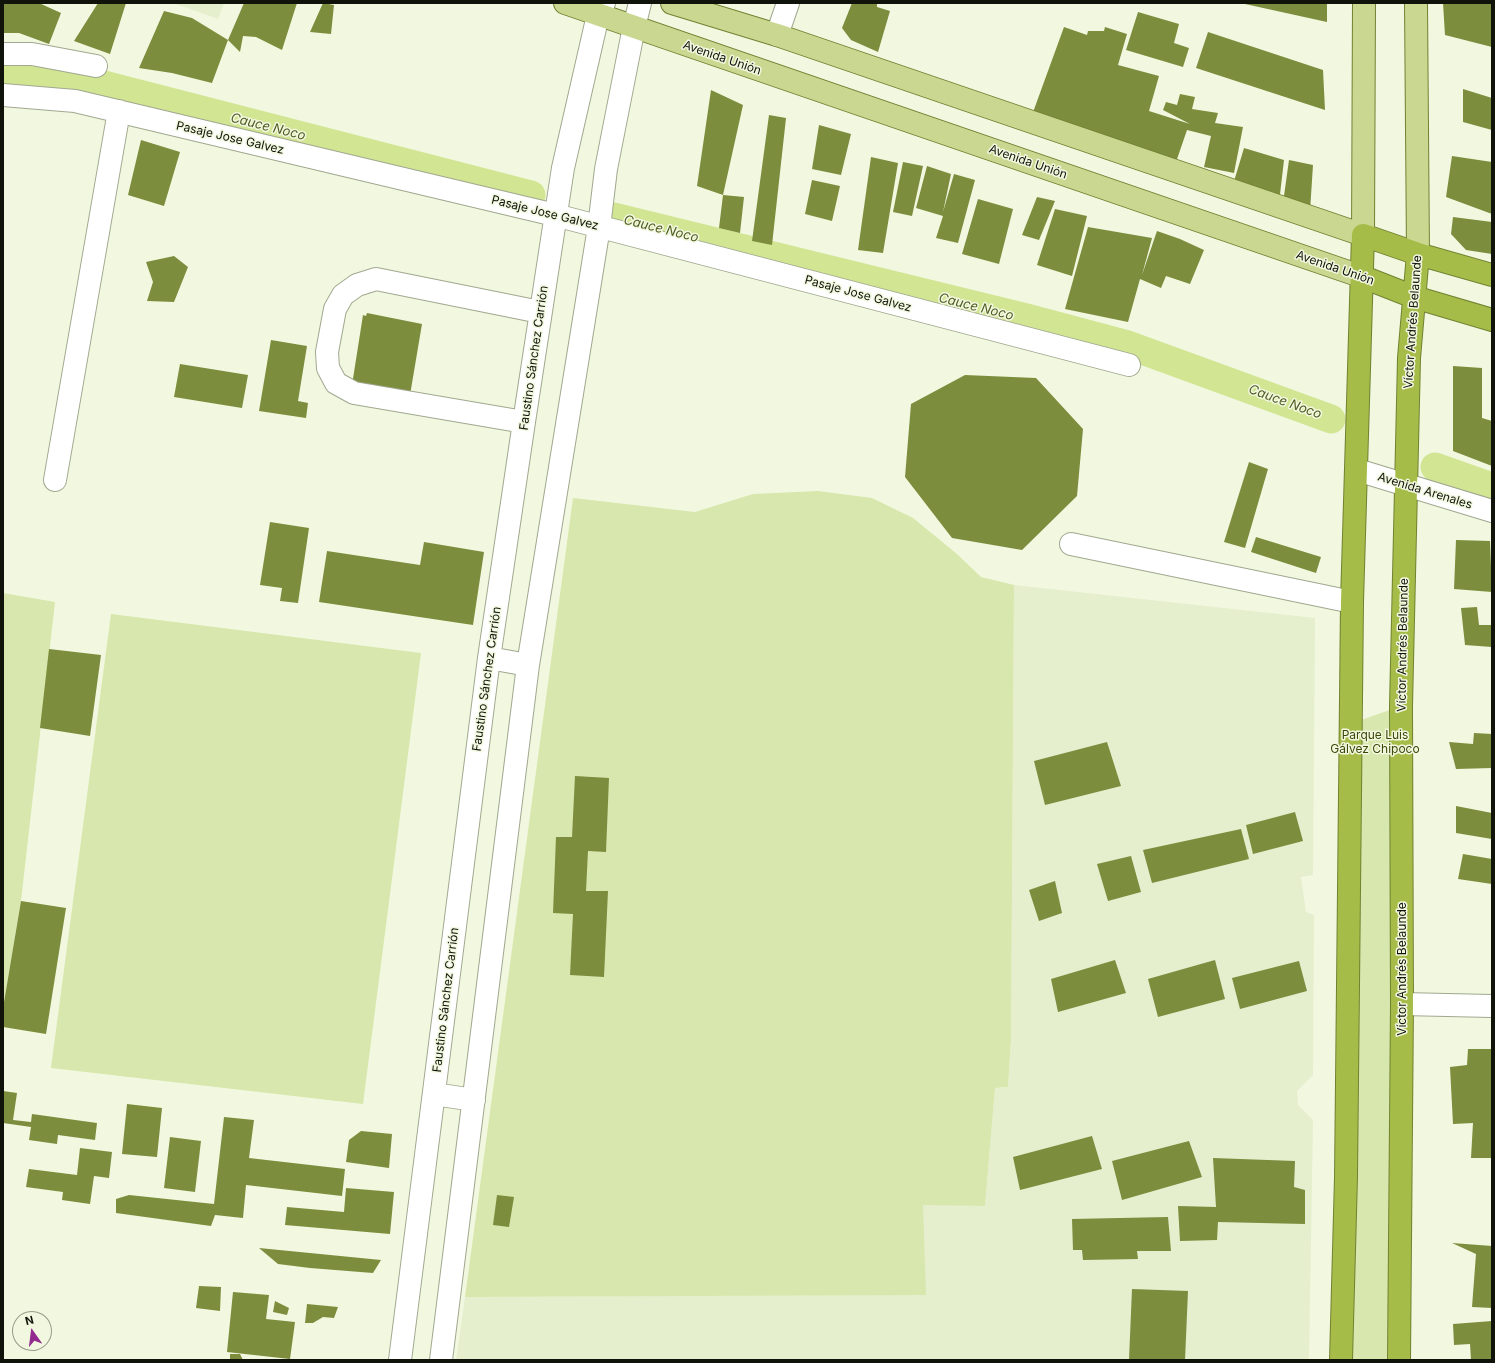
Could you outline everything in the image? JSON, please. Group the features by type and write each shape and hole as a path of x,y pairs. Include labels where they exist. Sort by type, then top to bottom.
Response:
{"highway":[{"path":"1341,1360 1346,1177 1352,602 1363,277 1363,235 1418,254 1492,275"},
{"name":"Víctor Andrés Belaunde","path":"1399,1360 1402,1004 1401,706 1409,358 1418,254"},
{"name":"Avenida Unión","path":"1363,277 1414,297 1492,320"}],"main road":[{"name":"Avenida Unión","path":"565,3 601,9 634,27 1363,277"},
{"path":"672,3 777,35 1363,235 1364,3"},
{"name":"Víctor Andrés Belaunde","path":"1416,3 1418,254"}],"street":[{"path":"441,1360 528,665 599,227 606,169 640,3"},
{"path":"777,35 788,3"},
{"name":"Faustino Sánchez Carrión","path":"400,1360 489,658 540,312 563,168 601,9"},
{"path":"3,54 32,54 96,66"},
{"name":"Pasaje Jose Galvez","path":"3,95 75,101 555,215 1129,365"},
{"path":"54,480 119,111"},
{"path":"524,422 354,393 336,383 328,368 327,352 335,309 343,294 357,284 376,279 540,312"},
{"name":"Avenida Arenales","path":"1357,470 1492,511"},
{"path":"1071,544 1352,602"},
{"path":"489,658 528,665"},
{"path":"1402,1004 1492,1006"},
{"path":"434,1094 474,1100"}],"shaded area":[{"path":"173,3 224,3 218,19"},
{"path":"1014,585 1315,618 1313,875 1301,877 1306,912 1314,915 1313,1075 1297,1091 1298,1105 1313,1120 1309,1360 456,1360 465,1297 851,1295 923,1204 985,1206 995,1088 1008,1087 1011,1039"}],"green space":[{"path":"818,491 872,498 913,518 957,554 981,577 1014,585 1011,1039 1008,1087 995,1088 985,1206 923,1205 926,1295 465,1297 573,498 695,512 753,494"},
{"path":"3,593 55,602 21,901 3,1008"},
{"path":"111,614 421,653 363,1104 51,1068"},
{"name":"Parque Luis Gálvez Chipoco","path":"1401,706 1397,1360 1351,1360 1350,724"}],"building":[{"path":"3,3 39,3 61,13 49,44 19,33 3,33"},
{"path":"98,3 126,3 110,54 74,41"},
{"path":"244,3 297,3 282,50 256,37 243,36 240,52 228,40"},
{"path":"323,3 334,5 331,34 310,32"},
{"path":"852,3 877,3 877,7 890,11 878,52 851,40 842,28"},
{"path":"1327,3 1327,22 1245,4"},
{"path":"1443,3 1492,3 1492,47 1445,35"},
{"path":"164,11 192,18 228,40 212,83 172,73 139,68"},
{"path":"1138,12 1179,24 1174,43 1189,48 1183,67 1126,50"},
{"path":"1064,27 1087,35 1088,31 1104,31 1105,27 1127,34 1118,65 1159,76 1149,111 1190,124 1163,110 1166,102 1177,105 1180,94 1195,97 1192,109 1218,113 1215,123 1243,127 1234,173 1204,167 1211,136 1187,130 1175,165 1032,115"},
{"path":"1208,32 1323,70 1325,110 1196,68"},
{"path":"1463,89 1492,98 1492,130 1463,122"},
{"path":"711,90 743,105 723,195 697,186"},
{"path":"769,115 786,118 772,245 752,241"},
{"path":"819,125 851,134 841,175 812,169"},
{"path":"141,140 180,152 164,206 128,195"},
{"path":"1244,148 1284,160 1279,203 1232,188"},
{"path":"1452,156 1492,162 1492,214 1446,197"},
{"path":"871,157 898,163 883,253 858,250"},
{"path":"1289,160 1313,165 1310,211 1283,203"},
{"path":"903,162 923,166 912,216 893,212"},
{"path":"927,166 951,174 943,212 954,174 975,180 958,243 936,238 943,216 916,208"},
{"path":"812,180 840,186 832,221 805,214"},
{"path":"723,195 744,197 740,233 719,228"},
{"path":"1037,197 1055,201 1039,240 1022,235"},
{"path":"978,199 1013,209 999,264 962,254"},
{"path":"1055,209 1087,216 1072,276 1037,265"},
{"path":"1453,217 1492,222 1492,254 1466,250 1451,234"},
{"path":"1088,227 1152,238 1142,275 1157,231 1180,239 1204,250 1190,284 1166,276 1161,288 1140,279 1128,322 1065,309"},
{"path":"174,256 188,267 174,302 147,301 153,282 146,262"},
{"path":"367,313 422,324 410,395 352,385 363,315 366,316"},
{"path":"271,340 307,346 298,401 308,403 306,418 259,411"},
{"path":"180,364 248,375 242,408 174,397"},
{"path":"1453,366 1482,368 1482,418 1492,421 1492,466 1453,451"},
{"path":"965,375 1036,378 1083,429 1077,496 1022,550 952,538 905,477 911,404"},
{"path":"1249,462 1268,469 1245,548 1224,542"},
{"path":"270,522 309,528 298,603 280,601 282,588 260,585"},
{"path":"1256,537 1321,557 1316,573 1251,552"},
{"path":"1456,540 1490,541 1492,592 1454,589"},
{"path":"424,542 484,552 473,625 319,602 327,551 420,565"},
{"path":"1477,607 1479,625 1492,625 1492,647 1465,645 1461,608"},
{"path":"49,649 101,655 90,736 40,728"},
{"path":"1474,733 1492,734 1492,768 1456,769 1449,742 1473,744"},
{"path":"1107,742 1121,786 1045,805 1034,761"},
{"path":"575,776 609,778 606,852 588,851 586,891 608,891 604,977 570,975 573,914 553,913 556,837 572,837"},
{"path":"1456,806 1492,813 1492,839 1456,833"},
{"path":"1295,812 1303,841 1253,854 1246,825"},
{"path":"1241,829 1249,859 1152,883 1143,850"},
{"path":"1463,854 1492,859 1492,884 1458,879"},
{"path":"1131,856 1141,892 1108,901 1097,864"},
{"path":"1055,881 1062,913 1039,921 1029,890"},
{"path":"21,901 66,908 46,1034 3,1027 3,1008"},
{"path":"1115,960 1126,993 1058,1012 1051,979"},
{"path":"1215,960 1225,999 1158,1017 1148,979"},
{"path":"1299,961 1307,991 1240,1009 1232,978"},
{"path":"1468,1049 1492,1049 1492,1158 1471,1158 1473,1123 1453,1124 1450,1067 1467,1065"},
{"path":"3,1091 17,1093 13,1120 31,1122 32,1114 97,1123 95,1140 58,1135 57,1144 29,1140 31,1127 3,1123"},
{"path":"127,1104 162,1108 157,1157 122,1154"},
{"path":"224,1117 254,1120 249,1158 345,1169 342,1196 246,1185 243,1218 215,1215 211,1226 116,1213 116,1199 129,1195 214,1204"},
{"path":"361,1131 392,1134 389,1168 346,1162 349,1140"},
{"path":"1092,1136 1102,1169 1020,1190 1013,1157"},
{"path":"170,1137 201,1141 195,1192 164,1188"},
{"path":"1189,1141 1202,1177 1122,1200 1112,1161"},
{"path":"80,1148 112,1152 109,1178 94,1176 90,1204 62,1200 63,1192 26,1187 29,1169 77,1175"},
{"path":"1213,1158 1295,1161 1294,1187 1305,1190 1305,1224 1218,1222 1217,1240 1180,1241 1178,1206 1216,1207"},
{"path":"346,1188 394,1192 390,1234 285,1225 287,1207 344,1212"},
{"path":"497,1195 514,1197 509,1227 493,1225"},
{"path":"1168,1217 1171,1251 1137,1251 1138,1259 1083,1260 1082,1250 1073,1250 1072,1219"},
{"path":"1452,1243 1492,1246 1492,1308 1472,1307 1476,1254"},
{"path":"259,1248 381,1260 373,1273 310,1268 278,1264"},
{"path":"199,1286 221,1287 220,1311 196,1308"},
{"path":"1132,1289 1188,1291 1185,1360 1129,1360"},
{"path":"233,1292 269,1295 266,1319 295,1322 290,1359 227,1352"},
{"path":"275,1301 289,1308 287,1315 273,1312"},
{"path":"307,1304 338,1307 334,1318 323,1317 313,1323 305,1323"},
{"path":"1492,1321 1492,1360 1471,1360 1470,1344 1454,1345 1453,1324"},
{"path":"230,1354 240,1354 243,1360 230,1360"}],"waterway":[{"name":"Cauce Noco","path":"3,70 27,71 77,78 531,195"},
{"name":"Cauce Noco","path":"614,217 1027,318 1128,345 1331,419"},
{"name":"Cauce Noco","path":"1435,467 1492,487"}]}
